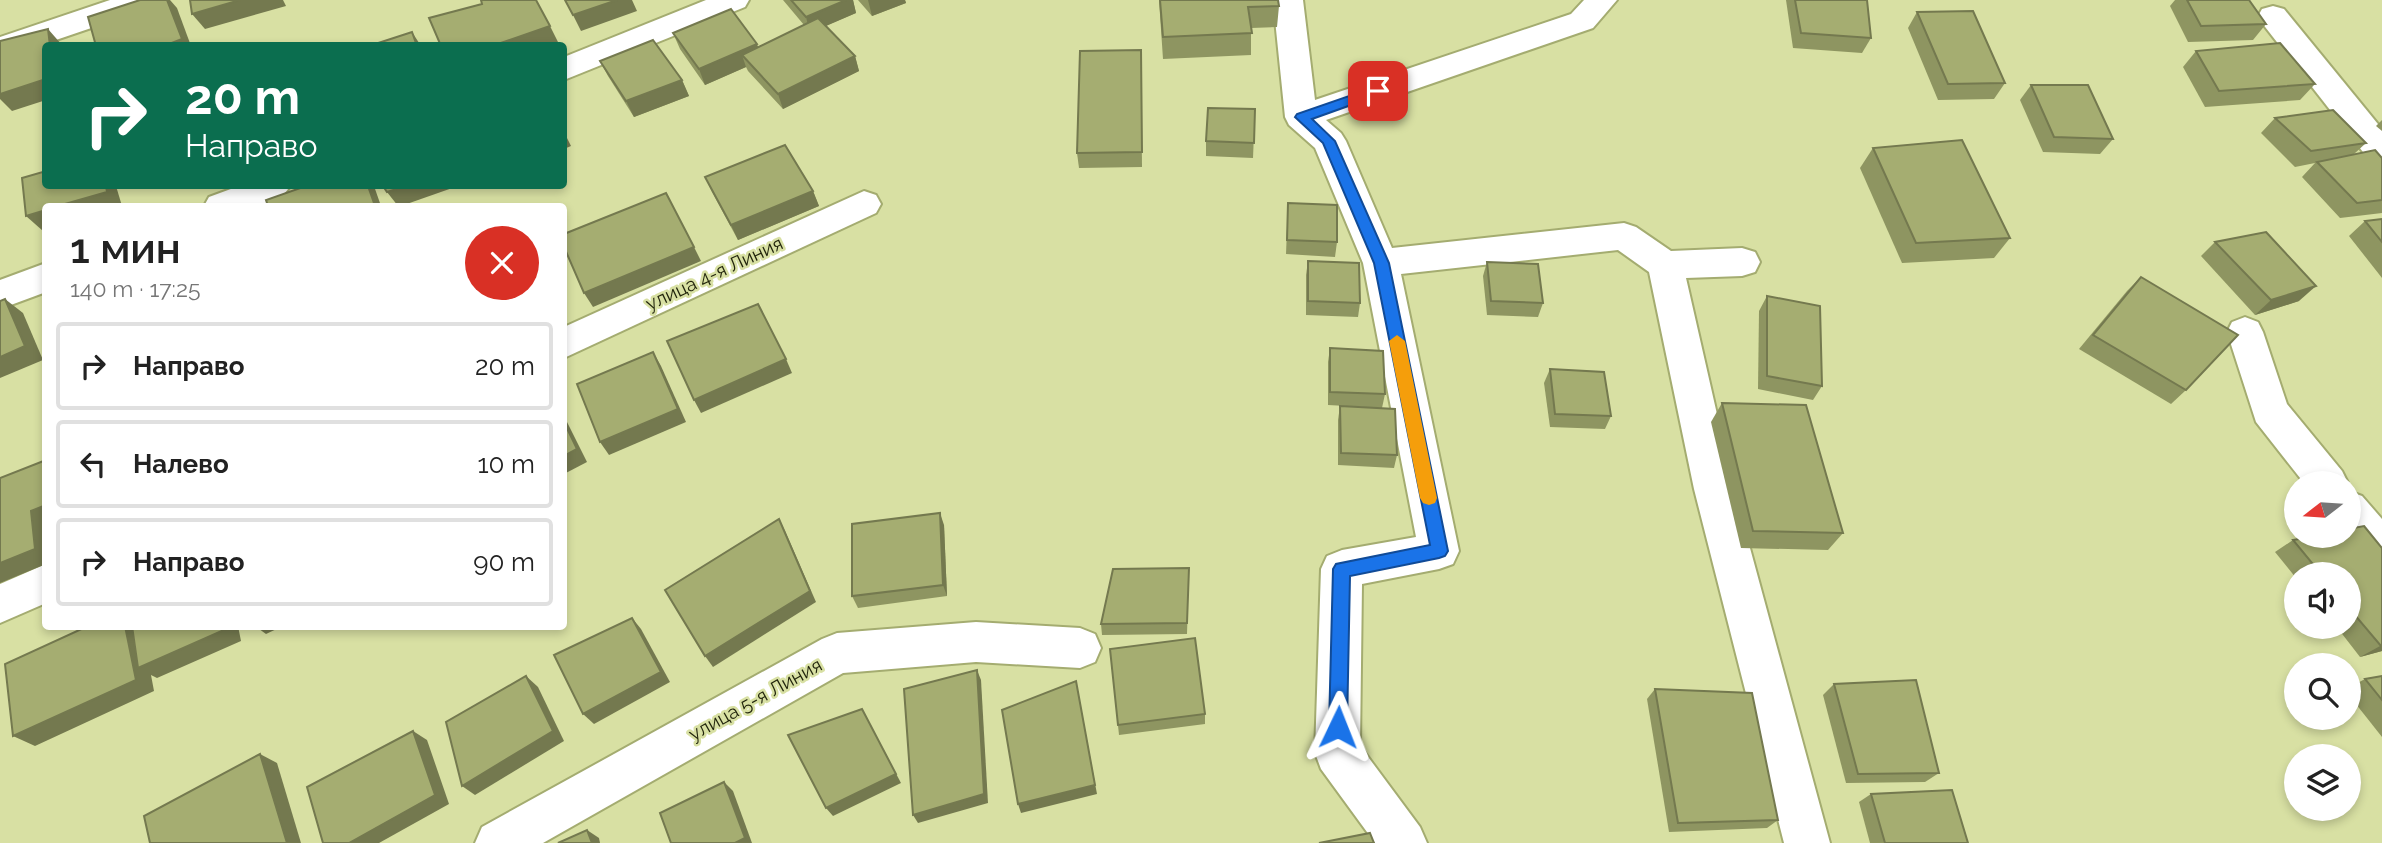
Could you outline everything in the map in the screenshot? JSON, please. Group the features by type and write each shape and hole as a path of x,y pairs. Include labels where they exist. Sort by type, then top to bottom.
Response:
{"street":[{"path":"0,48 142,0"},
{"path":"567,67 734,0"},
{"path":"1288,0 1301,117 1329,141 1381,263 1439,551 1342,569 1337,753 1404,843"},
{"path":"1301,117 1582,21 1602,0"},
{"path":"2273,16 2382,152"},
{"path":"229,203 265,189"},
{"name":"улица 4-я Линия","path":"567,342 864,204"},
{"path":"1381,263 1624,236 1665,265 1742,262"},
{"path":"1665,265 1714,489 1807,843"},
{"path":"0,295 42,279"},
{"path":"2245,332 2270,411 2318,471"},
{"path":"2361,524 2382,549"},
{"path":"0,604 42,585"},
{"name":"улица 5-я Линия","path":"498,843 837,653 976,642 1080,648"}],"building":[{"path":"140,0 167,0 182,39 174,42 95,42 88,17"},
{"path":"190,0 240,0 192,14"},
{"path":"481,0 536,0 550,26 504,42 439,42 429,18 482,4"},
{"path":"565,0 617,0 573,15"},
{"path":"791,0 846,0 806,17"},
{"path":"1160,0 1278,0 1279,6 1248,7 1252,33 1163,37"},
{"path":"1795,0 1867,0 1871,38 1801,33"},
{"path":"2187,0 2249,0 2266,24 2201,26"},
{"path":"731,9 757,44 699,69 673,33"},
{"path":"1973,11 2005,83 1948,84 1917,12"},
{"path":"818,18 855,56 778,94 742,55"},
{"path":"48,29 50,42 42,42 42,80 0,94 0,41"},
{"path":"412,32 416,42 381,42"},
{"path":"653,40 682,80 626,101 600,61"},
{"path":"2280,43 2315,84 2219,91 2196,51"},
{"path":"1141,50 1142,152 1077,153 1080,51"},
{"path":"2031,85 2088,85 2113,139 2054,137"},
{"path":"1208,108 1255,109 1254,143 1206,141"},
{"path":"2333,110 2366,143 2311,151 2275,118"},
{"path":"1962,140 2010,238 1916,243 1873,148"},
{"path":"785,145 813,191 731,225 705,177"},
{"path":"2375,150 2382,158 2382,200 2357,203 2317,162"},
{"path":"42,172 42,189 106,189 107,192 68,203 42,203 42,211 26,216 22,178"},
{"path":"297,189 369,189 374,203 267,203 266,200"},
{"path":"666,193 694,247 584,293 567,254 567,233"},
{"path":"1288,203 1337,205 1337,242 1287,240"},
{"path":"2382,219 2382,242 2365,221"},
{"path":"2266,232 2316,286 2271,300 2215,242"},
{"path":"1308,261 1359,263 1360,303 1308,301"},
{"path":"1487,262 1538,264 1543,303 1491,301"},
{"path":"2141,277 2238,335 2186,390 2093,335"},
{"path":"1767,296 1820,306 1822,386 1767,376"},
{"path":"5,299 25,346 0,357 0,301"},
{"path":"758,304 786,359 694,400 667,341"},
{"path":"1330,348 1383,351 1385,394 1330,392"},
{"path":"653,352 678,409 600,442 577,384"},
{"path":"1550,369 1604,372 1611,416 1555,414"},
{"path":"1722,403 1806,405 1843,533 1753,531"},
{"path":"1340,406 1395,409 1397,455 1341,453"},
{"path":"567,428 577,449 567,454"},
{"path":"42,462 42,507 31,511 35,549 0,563 0,478"},
{"path":"940,513 943,585 852,596 852,524"},
{"path":"779,519 810,591 705,656 665,590"},
{"path":"2364,526 2382,548 2381,646 2361,622 2361,562 2311,562 2300,548 2361,548 2361,527"},
{"path":"1189,568 1187,623 1101,624 1113,569"},
{"path":"632,618 661,672 583,714 554,655"},
{"path":"79,630 126,630 136,680 13,736 5,664"},
{"path":"133,630 224,630 138,668"},
{"path":"1195,638 1205,714 1118,725 1110,649"},
{"path":"977,670 984,794 913,815 904,689"},
{"path":"526,676 553,731 462,786 446,722"},
{"path":"2382,676 2382,700 2365,679"},
{"path":"1916,680 1939,773 1858,774 1834,684"},
{"path":"1076,681 1095,785 1018,804 1002,710"},
{"path":"1655,689 1752,693 1778,820 1678,823"},
{"path":"862,709 896,774 826,808 788,735"},
{"path":"413,731 435,795 349,843 323,843 307,787"},
{"path":"260,754 287,843 150,843 144,816"},
{"path":"724,782 745,838 735,843 671,843 660,813"},
{"path":"1952,790 1968,843 1885,843 1871,794"},
{"path":"587,830 592,843 558,843"},
{"path":"1370,833 1374,843 1319,843"}],"slow traffic":[{"path":"1397,341 1429,498"}],"route":[{"path":"1338,727 1342,569 1439,551 1381,263 1329,141 1301,117 1378,91"}]}
